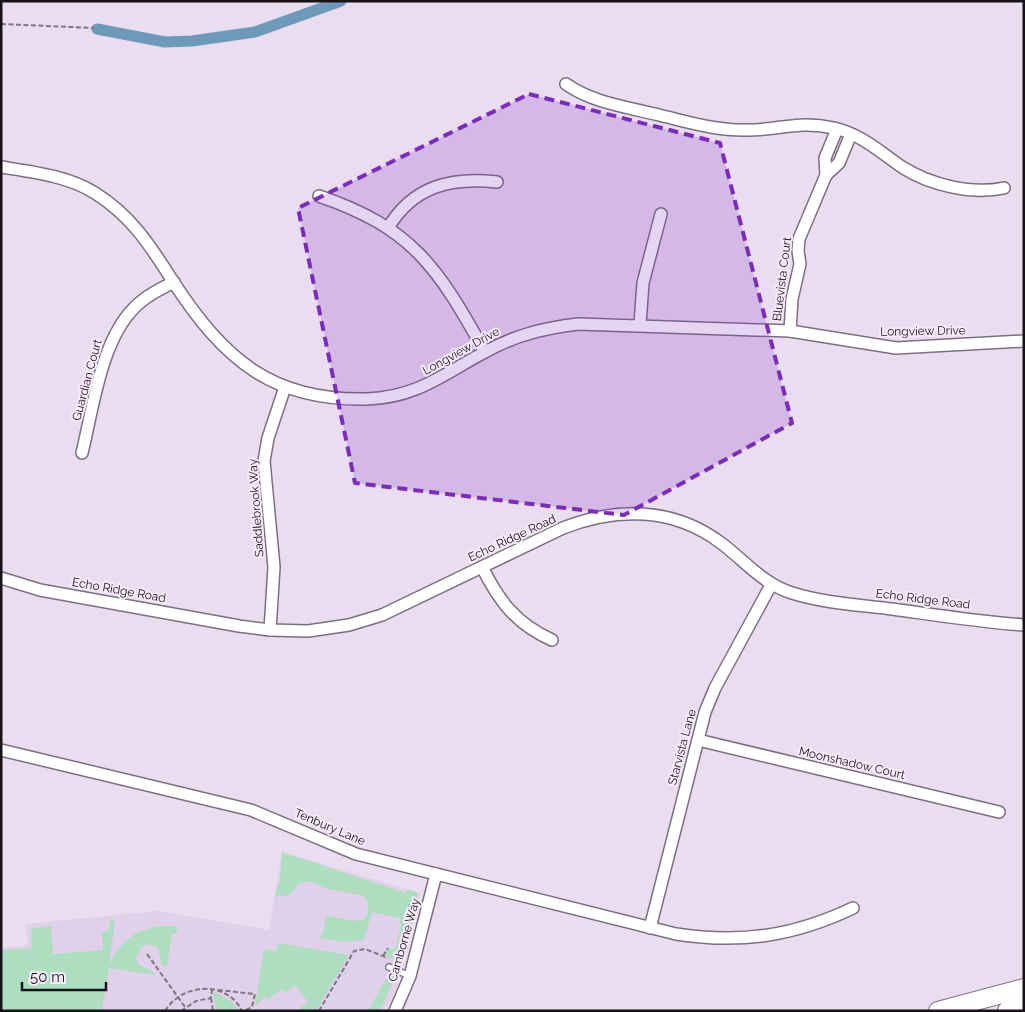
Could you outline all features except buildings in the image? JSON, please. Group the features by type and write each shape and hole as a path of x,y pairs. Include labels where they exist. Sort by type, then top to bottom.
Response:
{"main road":[{"path":"938,1011 1024,988"},
{"path":"1007,1011 1024,1006"}],"street":[{"path":"566,84 597,100 716,129 749,130 794,124 837,129 866,141 903,167 925,178 969,190 1004,188"},
{"name":"Bluevista Court","path":"826,175 825,158 837,129"},
{"name":"Bluevista Court","path":"790,331 792,299 800,264 799,239 826,175 839,163 852,134"},
{"path":"828,151 842,157"},
{"name":"Longview Drive","path":"1,167 61,178 94,192 136,226 197,317 223,347 255,371 286,387 305,393 348,399 390,396 408,392 442,379 485,352 518,336 550,327 578,324 640,324 790,331 896,348 1024,340"},
{"path":"388,228 400,209 438,185 467,180 497,182"},
{"path":"319,196 356,210 388,228 430,264 458,304 485,352"},
{"path":"640,324 643,283 661,214"},
{"name":"Guardian Court","path":"82,453 108,350 114,336 135,307 174,282"},
{"name":"Saddlebrook Way","path":"270,630 274,567 264,461 268,438 286,387"},
{"name":"Echo Ridge Road","path":"1,578 40,590 270,630 308,631 366,621 583,521 623,513 643,514 678,522 709,536 771,585 790,593 827,601 1024,625"},
{"path":"482,567 496,595 510,613 528,628 552,640"},
{"name":"Starvista Lane","path":"650,928 698,740 714,688 771,585"},
{"name":"Moonshadow Court","path":"698,740 999,812"},
{"name":"Tenbury Lane","path":"1,750 251,810 343,849 650,928 709,938 760,937 816,924 853,908"},
{"name":"Camborne Way","path":"394,1011 410,976 436,874"}],"lane":[{"path":"389,967 410,976"}],"path":[{"path":"1,24 94,28"},
{"path":"383,956 388,948"},
{"path":"319,1011 354,952 365,949 395,961"},
{"path":"147,954 185,1007"},
{"path":"213,989 211,998 213,1011"},
{"path":"165,1011 178,996 190,990 213,989 254,994 252,1007 243,1011 232,998 213,989"},
{"path":"181,1011 185,1007 211,998"}],"highlighted area":[{"path":"529,94 720,143 792,423 624,515 355,483 298,208"}],"shaded area":[{"path":"282,852 420,893 403,969 392,998 384,1011 1,1011 1,948 28,946 25,924 158,911 269,930"}],"green space":[{"path":"282,852 406,893 407,889 418,893 401,962 384,955 388,948 395,950 401,926 400,918 372,912 364,940 344,942 320,938 325,927 324,920 328,916 354,921 364,919 368,910 367,901 363,896 324,888 310,881 300,883 288,896 275,895 280,879"},
{"path":"111,920 115,920 109,966 120,947 136,934 145,929 155,927 178,927 176,934 172,934 167,967 162,966 158,947 147,944 141,947 136,958 139,965 152,971 155,975 109,968 102,1011 1,1011 1,950 31,948 33,971 31,931 33,928 51,926 53,954 103,950 102,932 108,931"},
{"path":"278,943 349,955 316,1011 297,1011 308,1002 295,985 285,993 282,989 267,1000 267,996 255,1006 264,949 276,951"},
{"path":"392,975 395,977 380,1011 368,1011 387,977"},
{"path":"213,991 232,1002 239,1011 216,1011"}],"waterway":[{"path":"97,29 165,42 192,41 255,32 341,1"}]}
